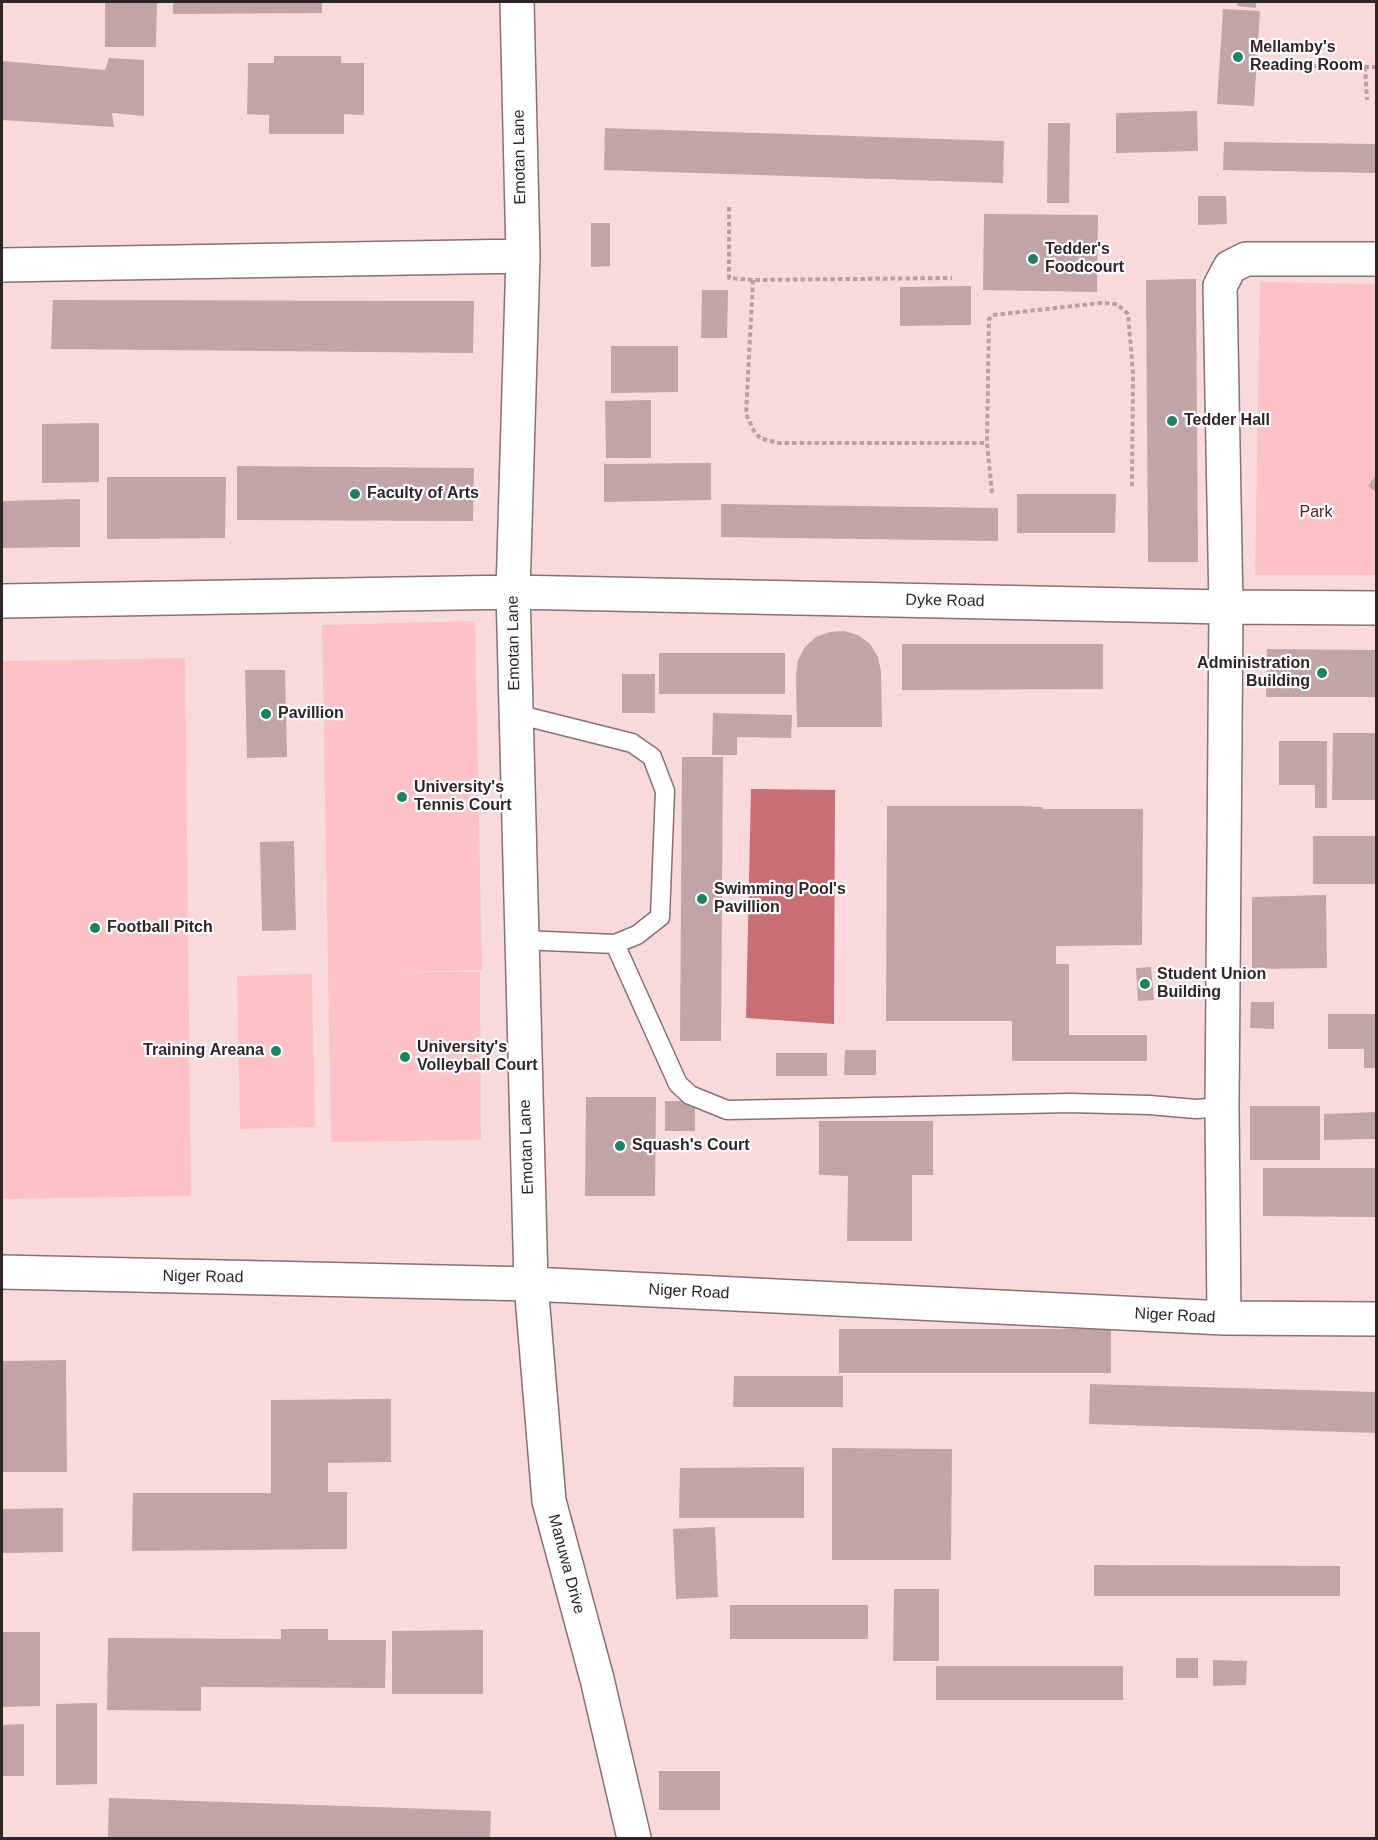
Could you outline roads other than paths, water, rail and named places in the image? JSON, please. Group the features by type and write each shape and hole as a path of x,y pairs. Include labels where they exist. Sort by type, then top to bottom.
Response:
{"street":[{"name":"Emotan Lane","path":"517,2 523,256 513,592 531,1284"},
{"path":"2,265 523,256"},
{"path":"1224,1318 1222,1107 1226,606 1220,286 1230,267 1246,259 1377,259"},
{"name":"Dyke Road","path":"2,601 513,592 1377,608"},
{"name":"Niger Road","path":"2,1272 531,1284 1224,1318 1377,1319"},
{"name":"Manuwa Drive","path":"531,1284 549,1501 597,1679 634,1839"}],"lane":[{"path":"516,714 632,743 652,757 665,791 660,917 637,935 615,944 522,940"},
{"path":"615,944 678,1084 690,1095 727,1110 1070,1103 1196,1109 1222,1107"}],"place":[{"name":"Mellamby's Reading Room","path":"1238,57"},
{"name":"Tedder's Foodcourt","path":"1033,259"},
{"name":"Tedder Hall","path":"1172,421"},
{"name":"Faculty of Arts","path":"355,494"},
{"name":"Administration Building","path":"1322,673"},
{"name":"Pavillion","path":"266,714"},
{"name":"University's Tennis Court","path":"402,797"},
{"name":"Swimming Pool's Pavillion","path":"702,899"},
{"name":"Football Pitch","path":"95,928"},
{"name":"Student Union Building","path":"1145,984"},
{"name":"Training Areana","path":"276,1051"},
{"name":"University's Volleyball Court","path":"405,1057"},
{"name":"Squash's Court","path":"620,1146"}],"park label":[{"name":"Park","path":"1316,513"}]}
